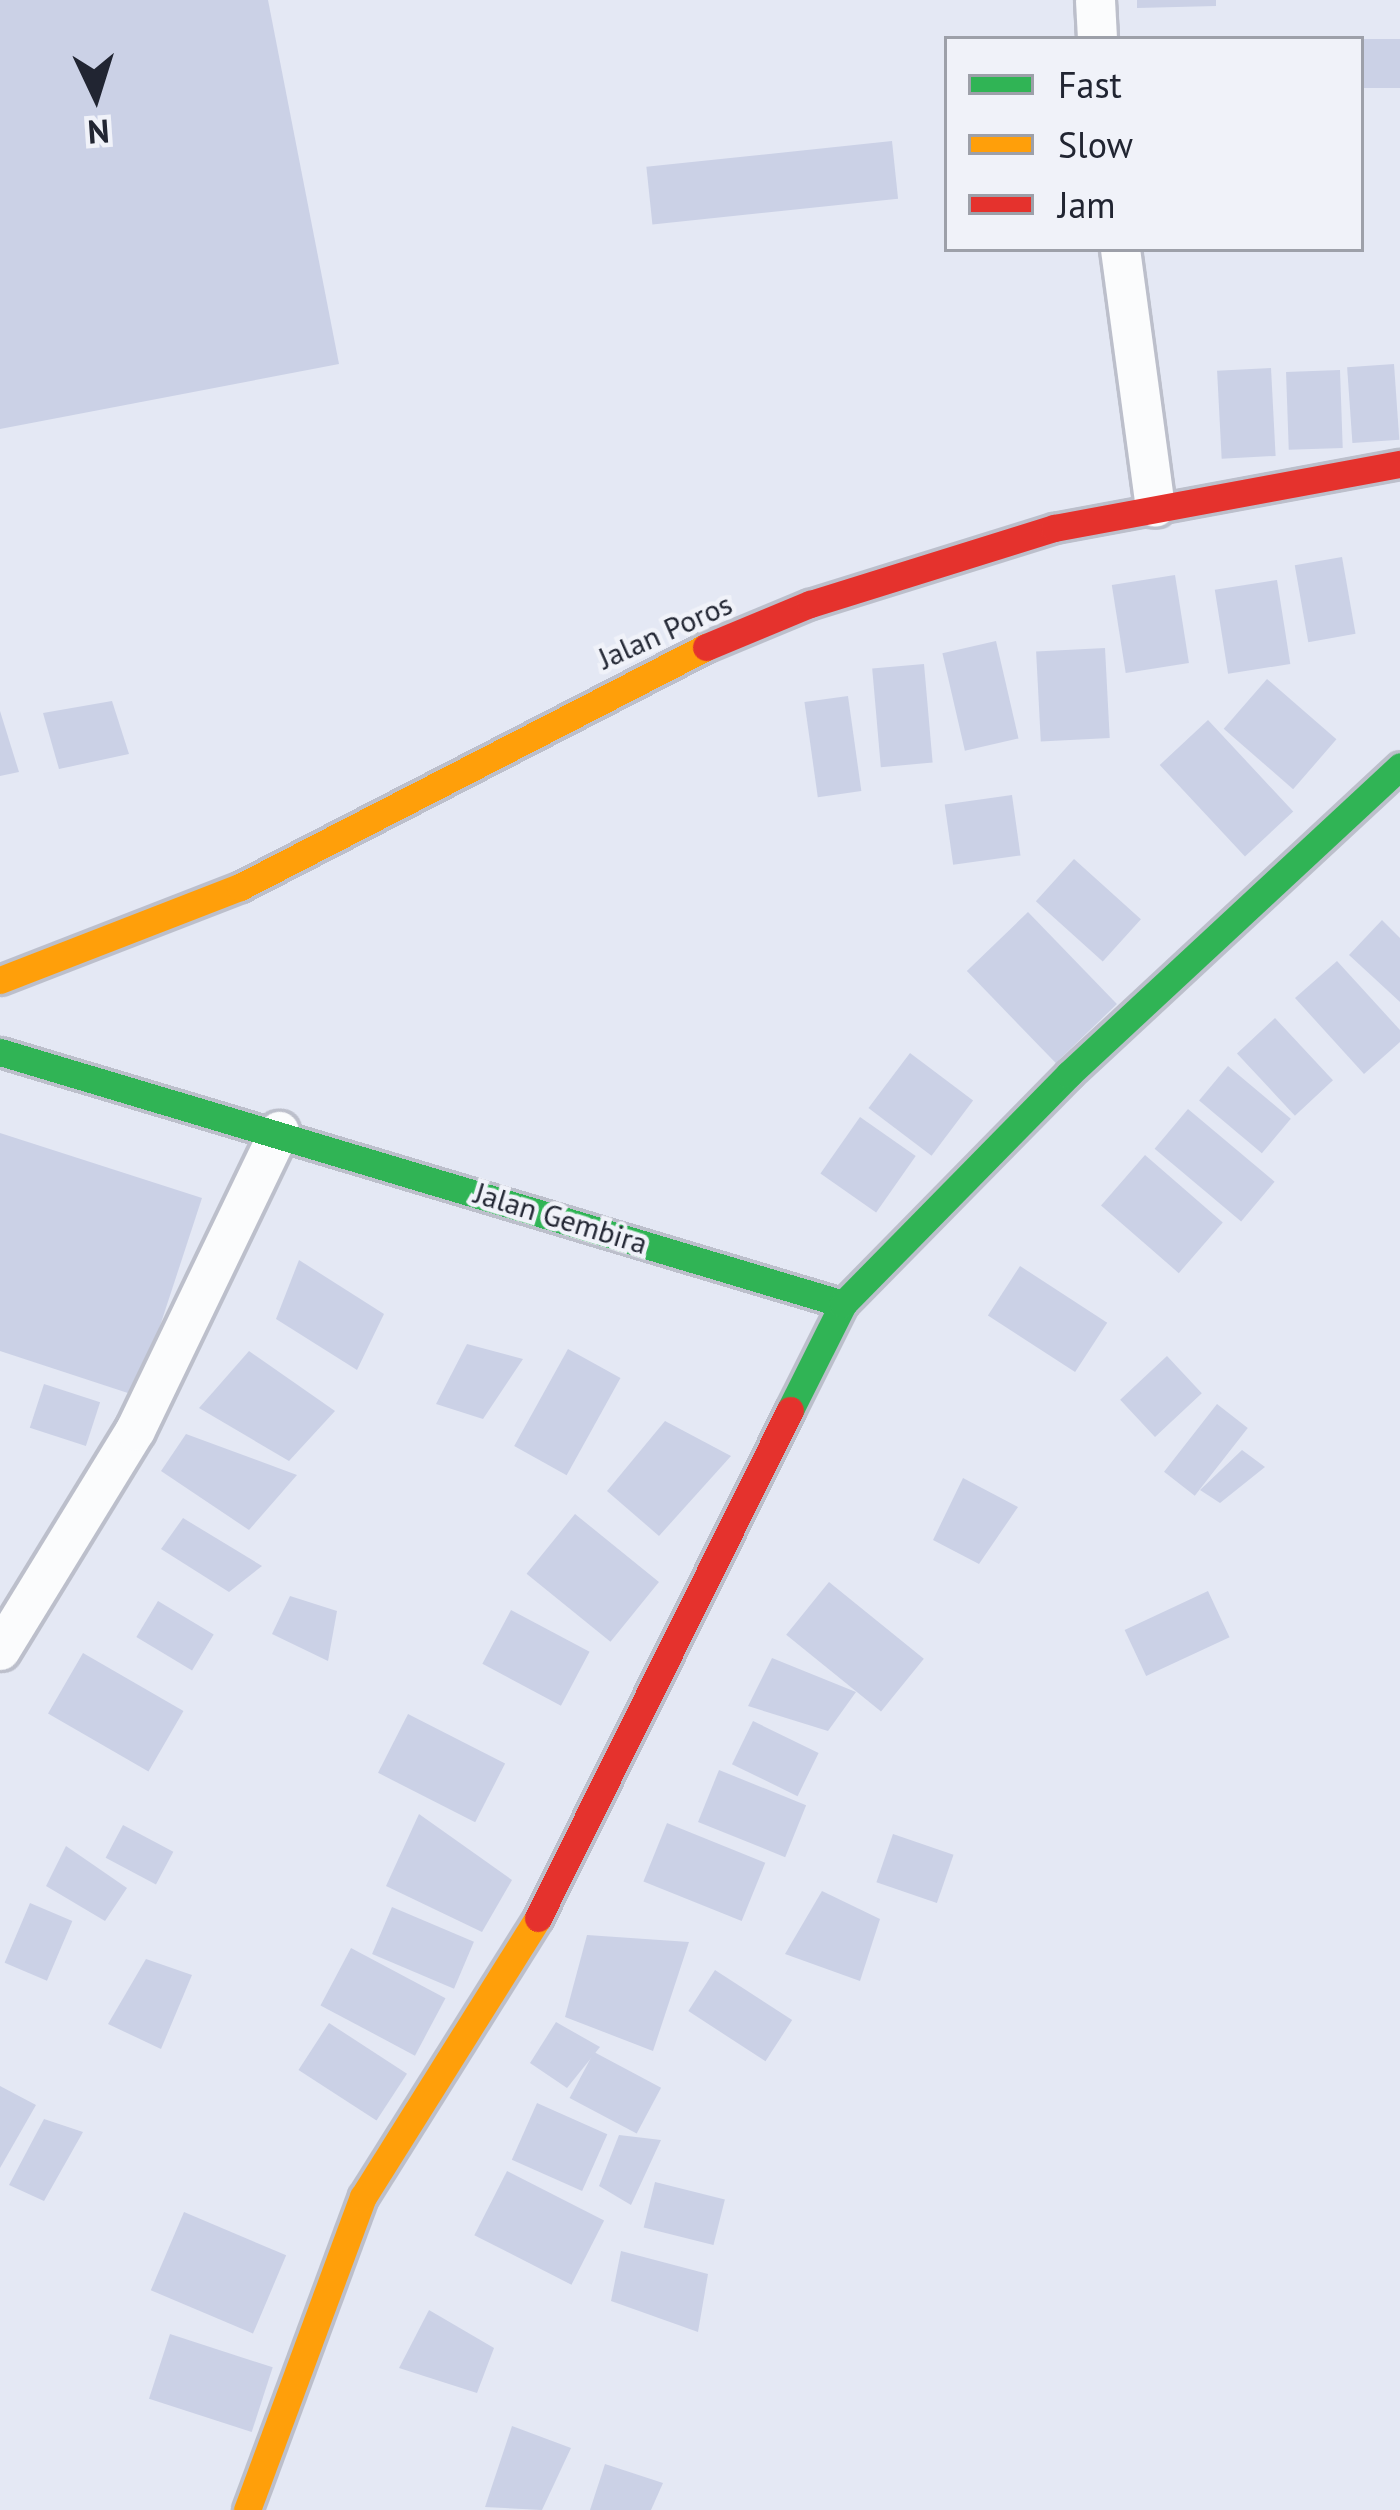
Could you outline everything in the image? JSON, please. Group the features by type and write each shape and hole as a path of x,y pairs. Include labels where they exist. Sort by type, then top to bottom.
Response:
{"street":[{"path":"1095,0 1097,36"},
{"path":"1120,252 1155,507"},
{"name":"Jalan Poros","path":"0,980 240,887 666,664 810,604 993,543 1155,507 1400,464"},
{"path":"247,2510 363,2197 514,1966 843,1304 1069,1074 1400,766"},
{"name":"Jalan Gembira","path":"0,1052 279,1131 843,1304"},
{"path":"0,1650 135,1430 279,1131"}],"building":[{"path":"0,0 268,0 339,364 0,429"},
{"path":"1137,0 1216,0 1216,6 1137,8"},
{"path":"1364,39 1400,39 1400,88 1364,88"},
{"path":"892,141 898,199 652,225 646,167"},
{"path":"1394,364 1399,440 1352,443 1347,367"},
{"path":"1271,368 1276,456 1222,459 1217,371"},
{"path":"1340,370 1343,448 1289,450 1286,372"},
{"path":"1342,557 1356,634 1308,642 1295,565"},
{"path":"1175,575 1189,663 1126,673 1112,585"},
{"path":"1277,580 1290,664 1228,674 1215,590"},
{"path":"996,641 1018,738 965,751 942,653"},
{"path":"1105,648 1110,738 1041,741 1036,652"},
{"path":"924,664 933,763 881,767 872,669"},
{"path":"1267,679 1336,739 1293,789 1224,729"},
{"path":"848,696 861,791 818,797 804,702"},
{"path":"112,701 129,754 59,769 43,713"},
{"path":"0,711 19,772 0,776"},
{"path":"1208,720 1293,811 1245,856 1160,765"},
{"path":"1012,795 1020,855 953,865 945,804"},
{"path":"1074,859 1141,919 1103,962 1036,901"},
{"path":"1028,912 1117,1004 1056,1063 967,971"},
{"path":"1382,920 1400,938 1400,1002 1349,955"},
{"path":"1337,961 1400,1030 1400,1042 1364,1074 1295,998"},
{"path":"1275,1018 1333,1080 1295,1116 1237,1053"},
{"path":"910,1053 973,1101 932,1156 868,1108"},
{"path":"1228,1066 1291,1119 1262,1153 1199,1100"},
{"path":"1188,1109 1275,1182 1241,1221 1155,1149"},
{"path":"860,1117 916,1156 876,1213 820,1174"},
{"path":"0,1133 202,1198 137,1396 0,1351"},
{"path":"1145,1155 1223,1223 1179,1273 1101,1206"},
{"path":"299,1260 384,1314 357,1370 276,1319"},
{"path":"1020,1266 1107,1323 1075,1372 988,1315"},
{"path":"467,1344 523,1359 483,1419 436,1404"},
{"path":"568,1349 620,1378 567,1475 514,1446"},
{"path":"249,1351 335,1411 289,1461 199,1408"},
{"path":"1167,1356 1202,1393 1155,1437 1120,1400"},
{"path":"44,1384 100,1402 86,1446 30,1428"},
{"path":"1217,1404 1248,1428 1195,1496 1164,1472"},
{"path":"665,1421 731,1456 659,1536 607,1491"},
{"path":"186,1434 297,1475 249,1530 161,1471"},
{"path":"1242,1450 1265,1467 1220,1503 1200,1490"},
{"path":"963,1478 1018,1507 979,1564 933,1540"},
{"path":"575,1514 659,1582 610,1642 527,1574"},
{"path":"183,1518 262,1566 229,1592 161,1549"},
{"path":"829,1582 924,1659 881,1712 786,1635"},
{"path":"1208,1591 1230,1637 1146,1676 1125,1630"},
{"path":"290,1596 337,1611 328,1661 272,1634"},
{"path":"158,1601 214,1634 192,1670 136,1637"},
{"path":"511,1610 590,1652 561,1706 482,1664"},
{"path":"83,1653 183,1711 148,1772 48,1714"},
{"path":"772,1658 856,1692 828,1731 748,1706"},
{"path":"408,1714 505,1763 475,1822 378,1773"},
{"path":"753,1721 819,1753 798,1796 732,1764"},
{"path":"719,1770 806,1805 785,1857 698,1822"},
{"path":"419,1814 512,1880 482,1932 386,1886"},
{"path":"667,1823 765,1863 742,1921 643,1881"},
{"path":"123,1825 173,1852 156,1884 106,1858"},
{"path":"893,1834 954,1855 937,1903 876,1882"},
{"path":"66,1846 127,1888 105,1921 46,1886"},
{"path":"822,1891 880,1919 860,1981 785,1954"},
{"path":"30,1903 72,1921 47,1981 5,1963"},
{"path":"392,1907 474,1942 454,1989 372,1954"},
{"path":"587,1935 689,1942 653,2051 565,2017"},
{"path":"351,1948 445,1998 415,2056 320,2005"},
{"path":"146,1959 192,1975 161,2049 108,2024"},
{"path":"715,1970 792,2020 765,2061 688,2011"},
{"path":"556,2022 600,2047 567,2088 530,2063"},
{"path":"329,2023 407,2074 376,2121 299,2070"},
{"path":"594,2052 661,2088 637,2134 570,2098"},
{"path":"0,2086 36,2105 0,2168"},
{"path":"537,2103 607,2134 582,2191 512,2160"},
{"path":"44,2119 83,2132 44,2201 9,2185"},
{"path":"619,2135 661,2140 631,2205 599,2186"},
{"path":"507,2171 604,2220 571,2285 474,2235"},
{"path":"655,2182 725,2199 713,2245 644,2228"},
{"path":"184,2212 286,2255 253,2334 151,2290"},
{"path":"621,2251 708,2274 698,2332 611,2301"},
{"path":"429,2310 494,2348 477,2393 399,2368"},
{"path":"170,2334 273,2367 252,2432 149,2399"},
{"path":"512,2426 571,2448 542,2510 485,2507"},
{"path":"605,2464 663,2483 651,2510 590,2510"}],"traffic: fast":[{"path":"790,1410 843,1304 1069,1074 1400,766"},
{"path":"0,1052 843,1304"}],"traffic: slow":[{"path":"0,980 240,887 706,647"},
{"path":"247,2510 363,2197 538,1918"}],"traffic: jam":[{"path":"706,647 810,604 1054,528 1400,464"},
{"path":"538,1918 790,1410"}]}
